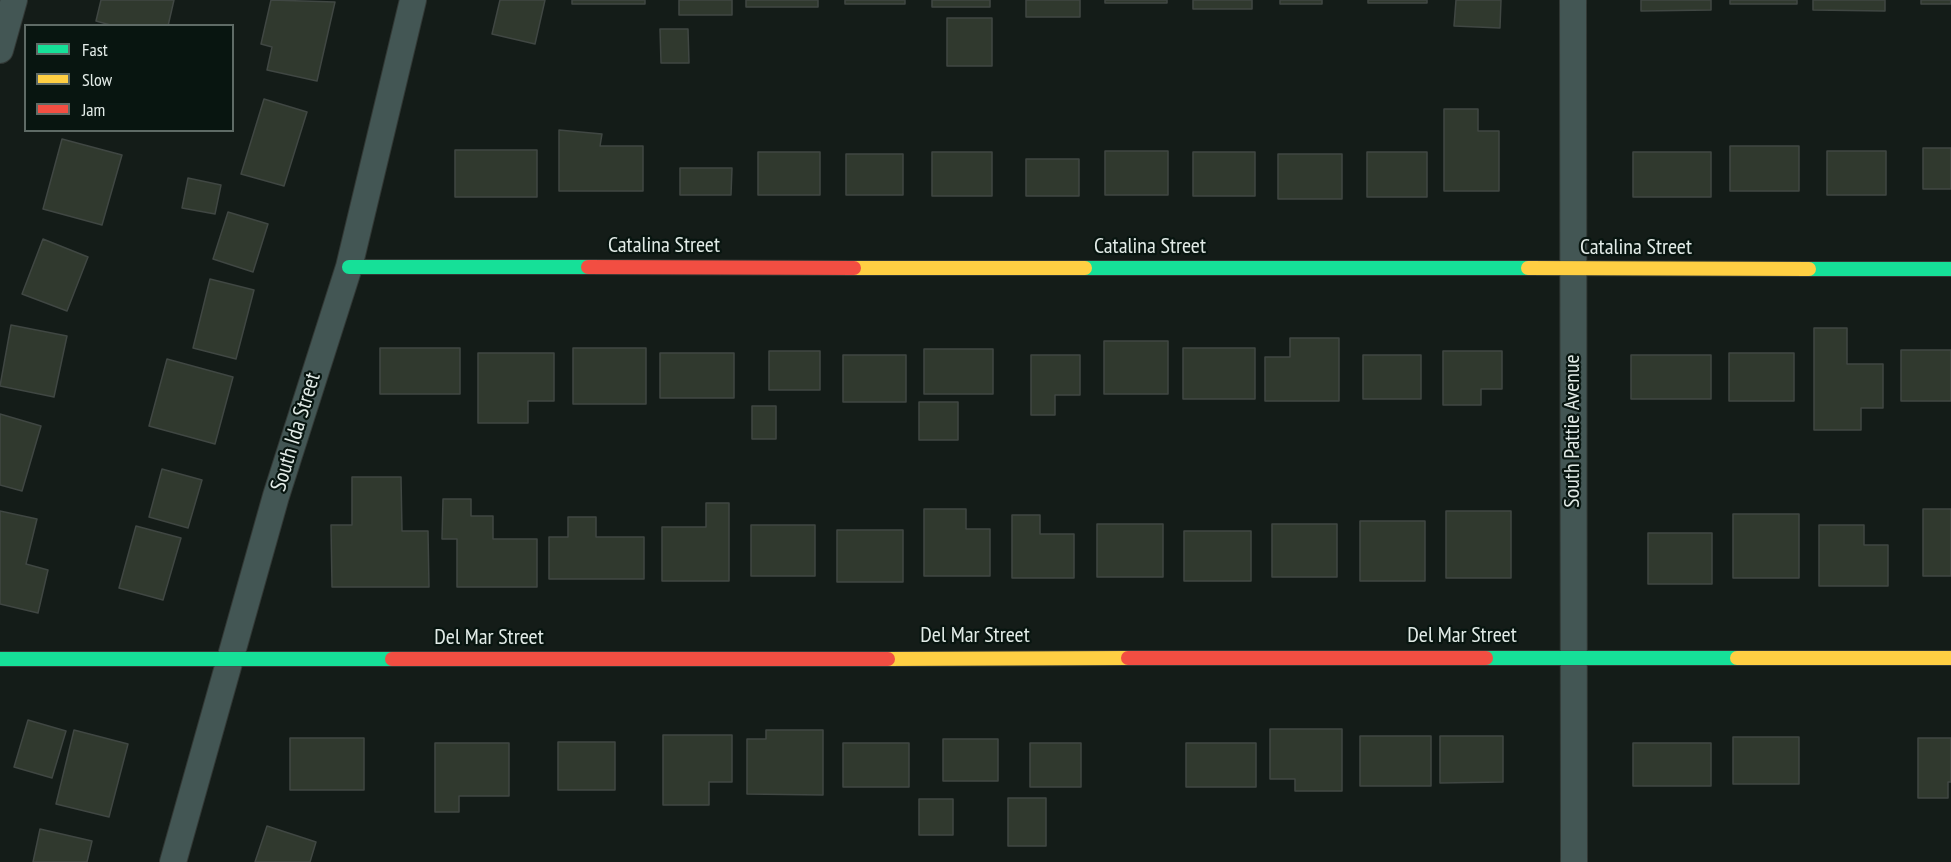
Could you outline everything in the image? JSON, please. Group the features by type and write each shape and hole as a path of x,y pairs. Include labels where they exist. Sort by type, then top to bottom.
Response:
{"street":[{"path":"0,50 14,0"},
{"name":"South Ida Street","path":"173,862 279,489 349,267 413,0"},
{"name":"South Pattie Avenue","path":"1573,0 1574,862"},
{"name":"Catalina Street","path":"349,267 1951,269"},
{"name":"Del Mar Street","path":"0,659 1951,658"}],"building":[{"path":"101,0 174,0 168,24 107,24 96,21"},
{"path":"271,0 335,2 317,81 267,70 272,47 261,44"},
{"path":"500,0 545,0 535,44 492,34"},
{"path":"572,0 645,0 645,4 572,4"},
{"path":"679,0 732,0 732,15 679,15"},
{"path":"746,0 818,0 818,7 746,7"},
{"path":"845,0 905,0 905,4 845,4"},
{"path":"932,0 990,0 990,7 932,7"},
{"path":"1026,0 1080,0 1080,17 1026,17"},
{"path":"1105,0 1167,0 1167,3 1105,3"},
{"path":"1193,0 1252,0 1252,9 1193,9"},
{"path":"1280,0 1322,0 1322,4 1280,4"},
{"path":"1368,0 1427,0 1427,3 1368,3"},
{"path":"1456,0 1501,0 1500,28 1454,26"},
{"path":"1641,0 1711,0 1711,10 1641,11"},
{"path":"1730,0 1797,0 1797,4 1730,4"},
{"path":"1813,0 1885,0 1885,11 1813,10"},
{"path":"1921,0 1951,0 1951,4 1921,4"},
{"path":"947,18 992,18 992,66 947,66"},
{"path":"660,29 688,29 689,63 661,63"},
{"path":"264,99 307,112 284,186 241,174"},
{"path":"1444,109 1478,109 1478,131 1499,131 1499,191 1444,191"},
{"path":"559,130 602,134 600,146 643,146 643,191 559,191"},
{"path":"62,139 122,155 102,225 43,209"},
{"path":"1730,146 1799,146 1799,191 1730,191"},
{"path":"1923,148 1951,148 1951,189 1923,189"},
{"path":"455,150 537,150 537,197 455,197"},
{"path":"1105,151 1168,151 1168,195 1105,195"},
{"path":"1827,151 1886,151 1886,195 1827,195"},
{"path":"758,152 820,152 820,195 758,195"},
{"path":"932,152 992,152 992,196 932,196"},
{"path":"1193,152 1255,152 1255,196 1193,196"},
{"path":"1367,152 1427,152 1427,197 1367,197"},
{"path":"1633,152 1711,152 1711,197 1633,197"},
{"path":"846,154 903,154 903,195 846,195"},
{"path":"1278,154 1342,154 1342,199 1278,199"},
{"path":"1026,159 1079,159 1079,196 1026,196"},
{"path":"680,168 732,168 731,195 680,195"},
{"path":"188,178 221,185 215,214 182,208"},
{"path":"228,212 268,224 253,272 213,259"},
{"path":"43,239 88,257 67,311 22,294"},
{"path":"210,279 254,290 236,359 193,348"},
{"path":"11,325 67,336 54,397 0,386"},
{"path":"1814,328 1847,328 1847,364 1883,364 1883,408 1861,408 1861,430 1814,430"},
{"path":"1290,338 1339,338 1339,401 1265,401 1265,357 1290,357"},
{"path":"1104,341 1168,341 1168,394 1104,394"},
{"path":"380,348 460,348 460,394 380,394"},
{"path":"573,348 646,348 646,404 573,404"},
{"path":"1183,348 1255,348 1255,399 1183,399"},
{"path":"924,349 993,349 993,394 924,394"},
{"path":"1901,350 1951,350 1951,401 1901,401"},
{"path":"769,351 820,351 820,390 769,390"},
{"path":"1443,351 1502,351 1502,389 1481,389 1481,405 1443,405"},
{"path":"478,353 554,353 554,401 528,401 528,423 478,423"},
{"path":"660,353 734,353 734,398 660,398"},
{"path":"1729,353 1794,353 1794,401 1729,401"},
{"path":"843,355 906,355 906,402 843,402"},
{"path":"1031,355 1080,355 1080,395 1055,395 1055,415 1031,415"},
{"path":"1363,355 1421,355 1421,399 1363,399"},
{"path":"1631,355 1711,355 1711,399 1631,399"},
{"path":"167,359 233,377 215,444 149,426"},
{"path":"919,402 958,402 958,440 919,440"},
{"path":"752,406 776,406 776,439 752,439"},
{"path":"0,414 41,426 22,491 0,485"},
{"path":"162,469 202,480 188,528 149,517"},
{"path":"352,477 401,477 402,531 428,531 429,587 332,587 331,525 352,525"},
{"path":"443,499 471,499 471,516 493,516 493,539 537,539 537,587 457,587 457,539 442,539"},
{"path":"706,503 729,503 729,581 662,581 662,527 706,527"},
{"path":"924,509 966,509 966,529 990,529 990,576 924,576"},
{"path":"1923,509 1951,509 1951,576 1923,576"},
{"path":"0,511 37,519 26,564 48,570 38,613 0,604"},
{"path":"1446,511 1511,511 1511,578 1446,578"},
{"path":"1733,514 1799,514 1799,578 1733,578"},
{"path":"1012,515 1040,515 1040,534 1074,534 1074,578 1012,578"},
{"path":"568,517 596,517 596,537 644,537 644,579 549,579 549,537 568,537"},
{"path":"1360,521 1425,521 1425,581 1360,581"},
{"path":"1097,524 1163,524 1163,577 1097,577"},
{"path":"1272,524 1337,524 1337,577 1272,577"},
{"path":"751,525 815,525 815,576 751,576"},
{"path":"1819,525 1864,525 1864,545 1888,545 1888,586 1819,586"},
{"path":"136,526 181,538 163,600 119,588"},
{"path":"837,530 903,530 903,582 837,582"},
{"path":"1184,531 1251,531 1251,581 1184,581"},
{"path":"1648,533 1712,533 1712,584 1648,584"},
{"path":"28,720 66,731 52,778 14,767"},
{"path":"1270,729 1342,729 1342,791 1295,791 1295,779 1270,779"},
{"path":"74,730 128,744 109,817 56,804"},
{"path":"766,730 823,730 823,795 747,794 747,739 766,739"},
{"path":"663,735 732,735 732,782 709,782 709,805 663,805"},
{"path":"1360,736 1431,736 1431,786 1360,786"},
{"path":"1440,736 1503,736 1503,782 1440,783"},
{"path":"1733,737 1799,737 1799,784 1733,784"},
{"path":"290,738 364,738 364,790 290,790"},
{"path":"1918,738 1951,738 1951,782 1948,782 1948,798 1918,798"},
{"path":"943,739 998,739 998,781 943,781"},
{"path":"558,742 615,742 615,790 558,790"},
{"path":"435,743 509,743 509,796 459,796 459,812 435,812"},
{"path":"843,743 909,743 909,787 843,787"},
{"path":"1030,743 1081,743 1081,787 1030,787"},
{"path":"1186,743 1256,743 1256,787 1186,787"},
{"path":"1633,743 1711,743 1711,786 1633,786"},
{"path":"1008,798 1046,798 1046,846 1008,846"},
{"path":"919,799 953,799 953,835 919,835"},
{"path":"267,826 316,842 310,862 255,862"},
{"path":"40,829 92,841 87,862 33,862"}],"traffic: fast":[{"path":"349,267 588,267"},
{"path":"1085,268 1528,268"},
{"path":"1809,269 1951,269"},
{"path":"1486,658 1737,658"},
{"path":"0,659 392,659"}],"traffic: slow":[{"path":"854,268 1085,268"},
{"path":"1528,268 1809,269"},
{"path":"888,659 1128,658"},
{"path":"1737,658 1951,658"}],"traffic: jam":[{"path":"588,267 854,268"},
{"path":"1128,658 1486,658"},
{"path":"392,659 888,659"}]}
